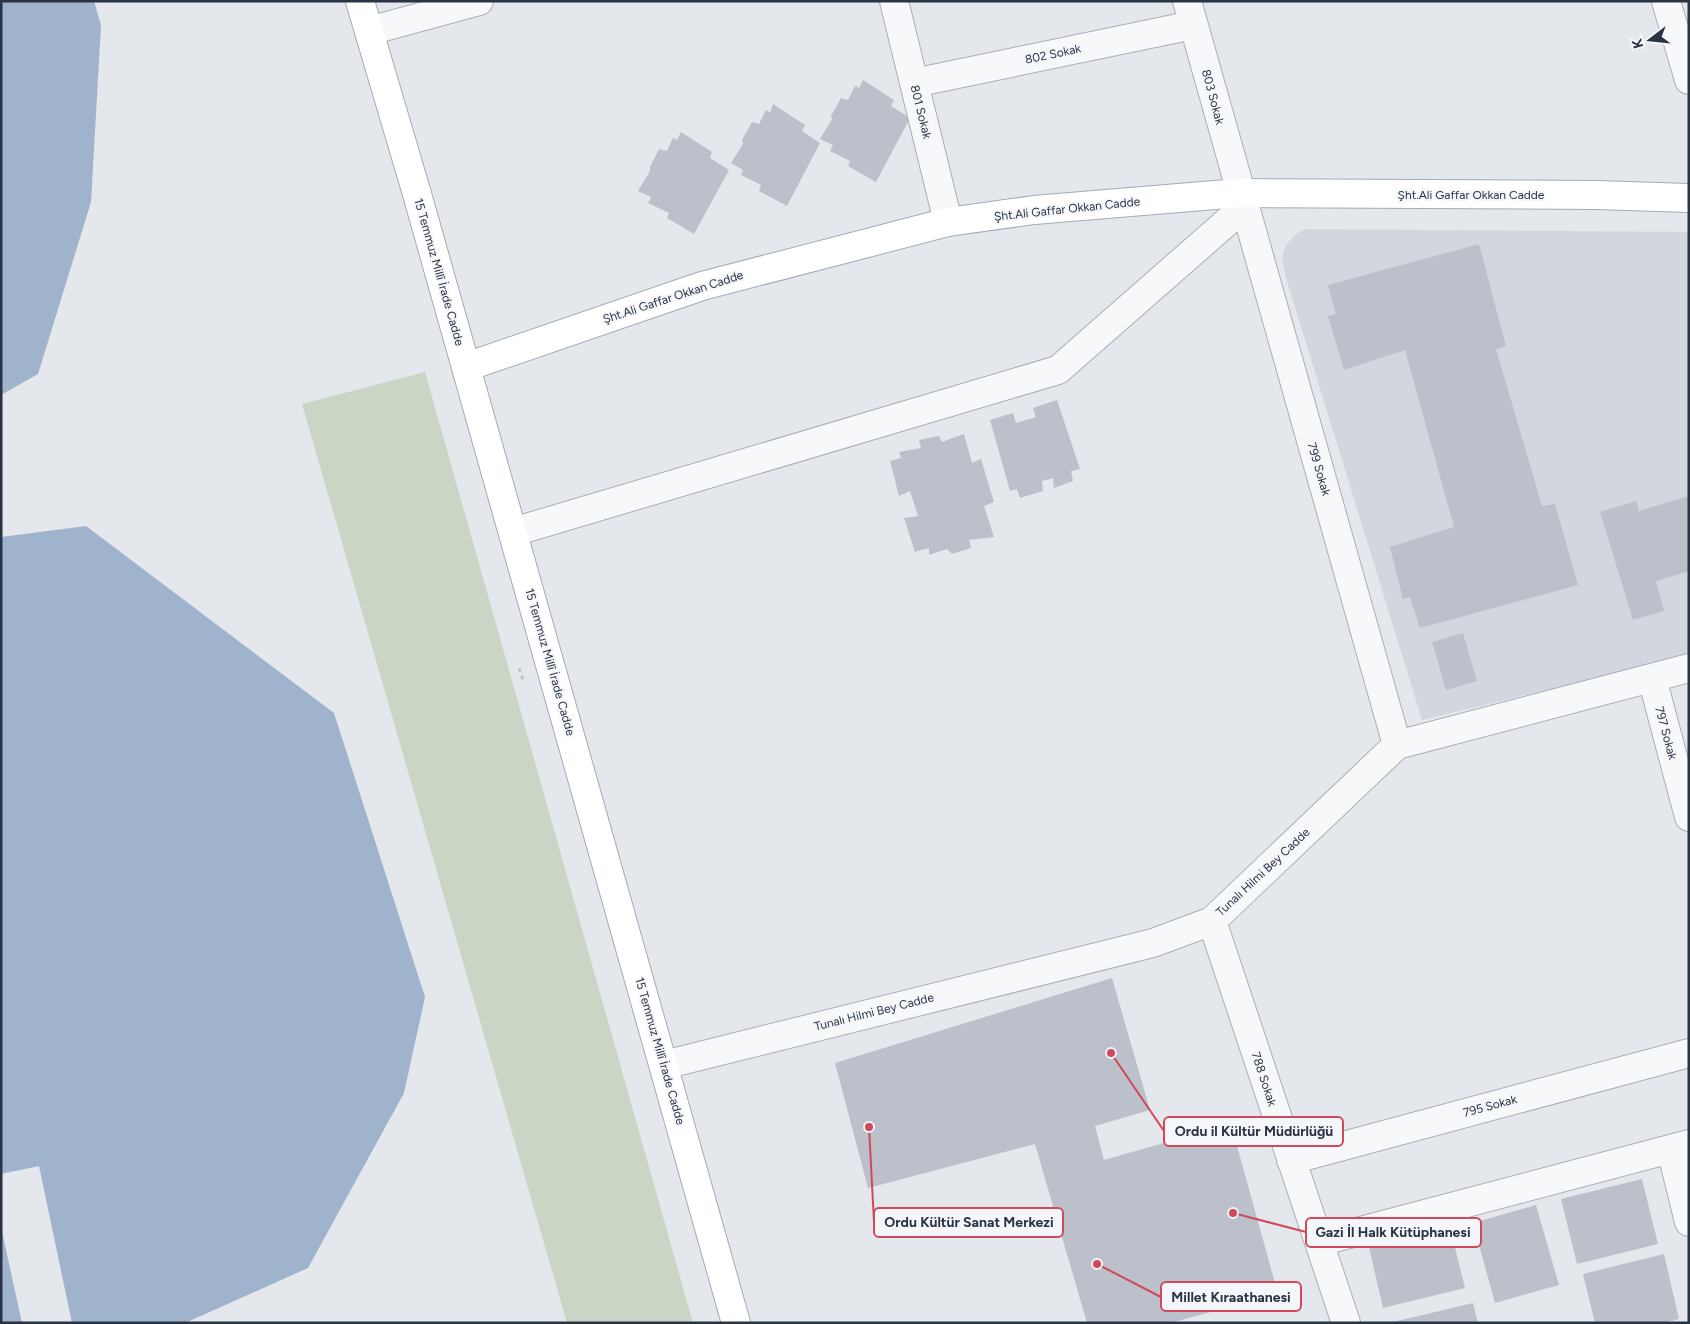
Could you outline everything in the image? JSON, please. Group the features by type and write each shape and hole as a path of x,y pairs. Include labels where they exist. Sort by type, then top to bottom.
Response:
{"main road":[{"name":"15 Temmuz Millî İrade Cadde","path":"360,1 513,532 736,1323"},
{"name":"Şht.Ali Gaffar Okkan Cadde","path":"466,367 702,286 948,222 1034,210 1242,200 1596,195 1689,198"}],"street":[{"path":"369,31 479,1"},
{"name":"801 Sokak","path":"894,1 948,222"},
{"path":"1666,1 1683,38 1689,80"},
{"name":"802 Sokak","path":"914,82 1190,13"},
{"name":"803 Sokak","path":"1190,13 1242,200"},
{"path":"513,532 1058,370 1242,200"},
{"name":"799 Sokak","path":"1242,200 1398,745"},
{"name":"Tunalı Hilmi Bey Cadde","path":"664,1065 1153,943 1212,921 1398,745 1689,668"},
{"name":"797 Sokak","path":"1652,678 1689,817"},
{"name":"788 Sokak","path":"1212,921 1346,1323"},
{"name":"795 Sokak","path":"1291,1160 1689,1052"},
{"path":"1319,1242 1680,1146 1689,1222"}],"shaded area":[{"path":"1304,229 1689,232 1689,656 1422,720 1286,278 1282,257 1286,245"}],"green space":[{"path":"425,372 693,1323 567,1323 302,404"}],"water":[{"path":"1,1 94,1 101,25 91,202 38,374 1,395"},
{"path":"86,526 334,713 425,997 404,1093 308,1268 185,1323 1,1323 1,537"}],"pier":[{"path":"39,1166 72,1323 22,1323 1,1227 1,1174"}],"building":[{"path":"863,80 894,100 891,106 910,118 876,182 848,166 850,161 830,151 833,145 820,139 832,119 831,116 841,98 848,100 855,86 859,88"},
{"path":"773,104 805,125 802,131 820,143 787,206 759,191 761,185 741,175 743,170 731,163 743,144 742,140 752,122 759,124 766,110 770,113"},
{"path":"681,132 712,152 710,158 729,170 694,234 667,218 669,213 648,203 651,197 638,191 650,171 650,167 659,149 667,151 673,138 677,140"},
{"path":"1479,244 1506,346 1496,349 1542,506 1555,504 1578,585 1420,628 1410,597 1403,599 1390,547 1454,527 1405,350 1344,370 1328,316 1336,314 1328,285"},
{"path":"1057,400 1080,469 1071,471 1073,481 1054,488 1053,478 1042,481 1043,491 1020,498 1017,489 1010,491 990,420 1013,413 1016,423 1036,417 1033,408"},
{"path":"964,434 972,463 981,459 994,502 984,506 994,537 969,540 971,548 952,554 947,549 929,555 929,548 915,552 904,518 918,516 910,491 899,496 890,461 901,458 899,452 921,448 919,440 939,436 942,442"},
{"path":"1689,496 1689,571 1656,581 1664,611 1633,620 1600,512 1636,501 1639,511"},
{"path":"1463,633 1477,681 1446,690 1432,642"},
{"path":"1112,978 1150,1110 1095,1126 1104,1160 1231,1124 1278,1294 1170,1323 1087,1323 1035,1144 868,1188 835,1063"},
{"path":"1642,1179 1658,1244 1577,1264 1561,1199"},
{"path":"1536,1205 1559,1285 1495,1303 1473,1223"},
{"path":"1449,1223 1465,1288 1383,1308 1368,1243"},
{"path":"1664,1254 1679,1319 1663,1323 1595,1323 1583,1274"},
{"path":"1473,1303 1478,1323 1393,1322"}],"place":[{"name":"Ordu il Kültür Müdürlüğü","path":"1111,1053"},
{"name":"Ordu Kültür Sanat Merkezi","path":"869,1127"},
{"name":"Gazi İl Halk Kütüphanesi","path":"1233,1213"},
{"name":"Millet Kıraathanesi","path":"1097,1264"}]}
